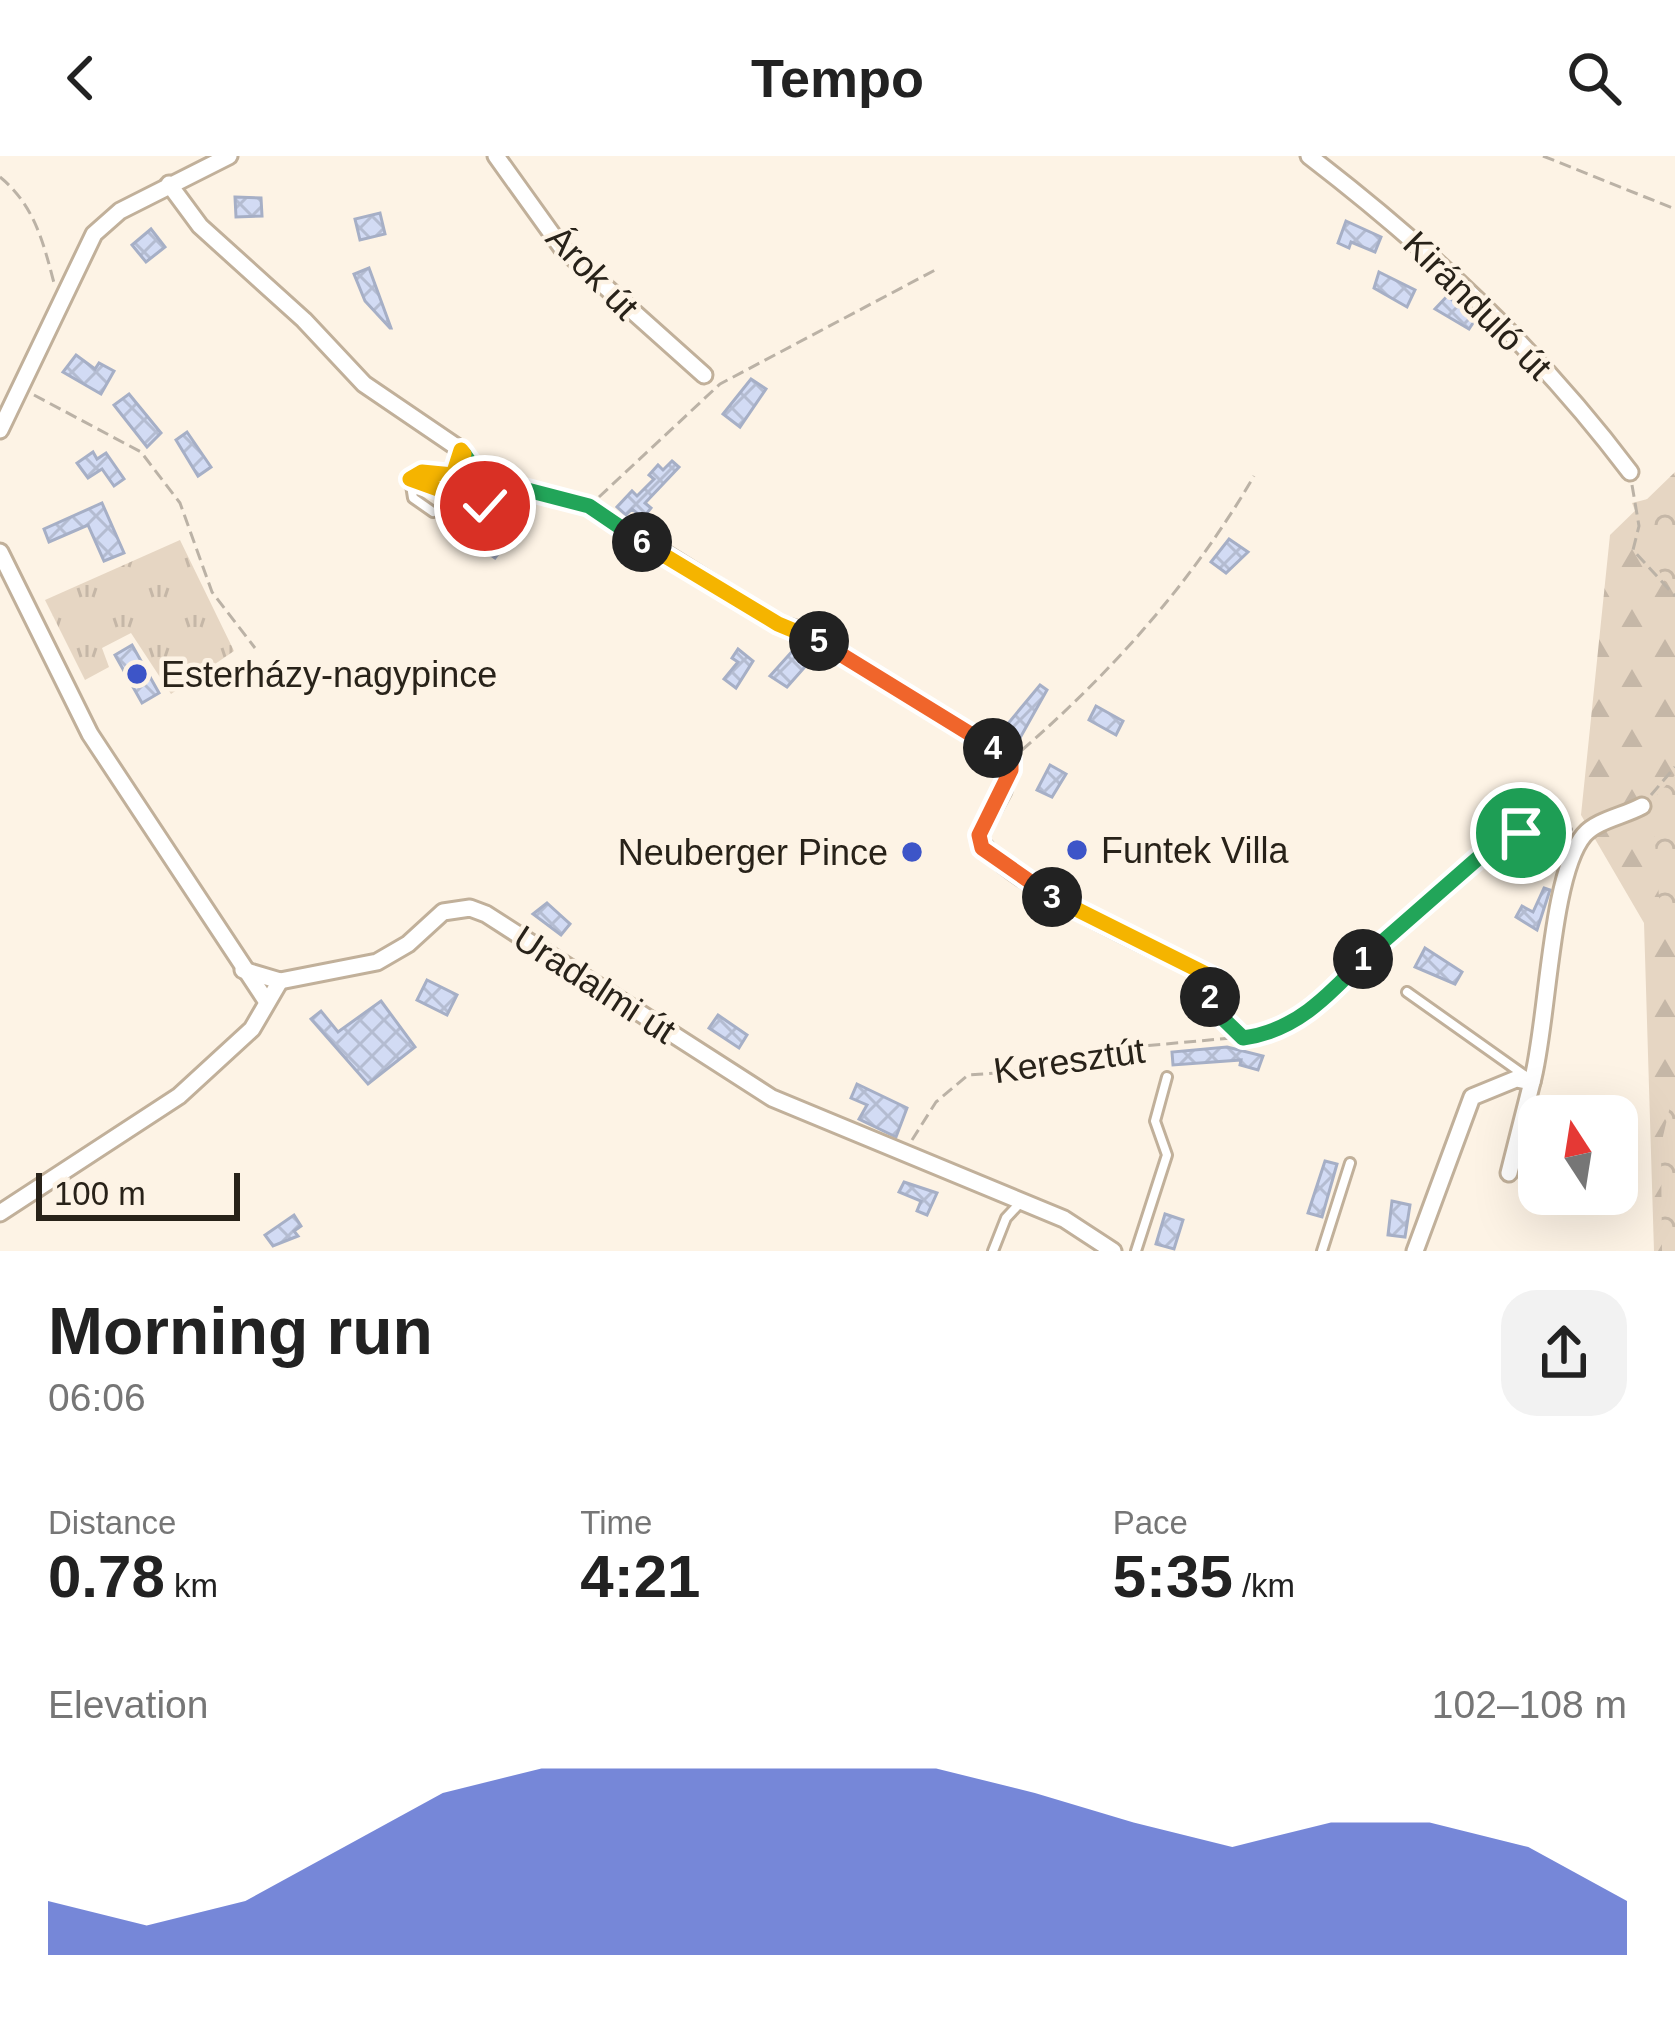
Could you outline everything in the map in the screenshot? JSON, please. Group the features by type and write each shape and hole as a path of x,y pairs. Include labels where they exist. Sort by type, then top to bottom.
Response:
{"street":[{"path":"0,430 94,234 119,211 229,156"},
{"name":"Árok út","path":"496,156 562,248 704,375"},
{"name":"Kiránduló út","path":"1309,156 1404,229 1481,300 1630,472"},
{"path":"170,184 200,226 304,320 364,384 461,450 481,478 589,506 652,550 778,624 803,631 1011,759 1003,791 979,835 990,858 1054,898 1218,980"},
{"path":"0,552 90,734 265,999"},
{"path":"1510,1173 1537,1065 1573,858 1589,831 1642,806"},
{"name":"Uradalmi út","path":"280,981 392,956 450,909 485,914 537,952 756,1089 840,1130 906,1153"},
{"path":"0,1213 179,1096 252,1029 265,999 280,981 244,970"},
{"path":"1415,1251 1472,1097 1516,1079 1532,1082"},
{"path":"906,1153 1064,1219 1113,1251"}],"lane":[{"path":"410,479 422,472 453,475 461,450"},
{"path":"410,479 494,510"},
{"path":"410,479 413,498 434,512"},
{"path":"1407,992 1532,1082"},
{"path":"1136,1251 1167,1155 1155,1121 1167,1077"},
{"path":"1322,1251 1350,1162"},
{"path":"992,1251 1006,1219 1022,1201"}],"path":[{"path":"1543,156 1675,209"},
{"path":"0,177 20,194 42,234 60,308"},
{"path":"589,506 720,384 937,269"},
{"path":"21,389 141,452 181,503 212,592 255,648"},
{"path":"1630,472 1640,526 1633,550 1675,596"},
{"path":"1011,759 1097,685 1216,542 1254,476"},
{"path":"1642,806 1675,767"},
{"name":"Keresztút","path":"906,1153 936,1102 968,1075 1012,1072 1111,1048 1277,1031 1315,1007 1380,942 1501,838 1540,830 1589,831"},
{"path":"1218,980 1207,1003 1243,1038"}],"green space":[{"path":"1675,472 1675,1251 1654,1251 1644,923 1581,815 1610,535"},
{"path":"1675,492 1675,585 1663,580 1632,503"},
{"path":"180,540 234,651 171,694 131,633 102,648 109,667 85,680 45,600"},
{"path":"1675,775 1675,936 1661,925 1652,801"},
{"path":"1675,1085 1675,1251 1662,1251 1661,1145"}],"building":[{"path":"235,197 261,198 262,216 236,217"},
{"path":"380,213 385,234 360,240 355,219"},
{"path":"1346,221 1381,237 1375,252 1351,242 1349,248 1338,243"},
{"path":"151,229 165,247 146,262 132,245"},
{"path":"369,268 391,328 365,301 354,274"},
{"path":"1379,272 1415,290 1407,307 1374,288"},
{"path":"1451,292 1452,300 1477,317 1469,329 1435,309"},
{"path":"76,355 95,369 99,363 114,371 101,394 63,372"},
{"path":"751,379 766,389 740,427 723,414"},
{"path":"129,394 161,433 147,447 114,405"},
{"path":"187,432 211,467 198,476 176,440"},
{"path":"93,452 97,459 106,453 124,479 114,486 102,469 88,478 77,463"},
{"path":"672,461 679,467 645,503 651,508 643,518 632,509 626,515 617,507 632,491 637,496 654,479 649,475 658,465 663,470"},
{"path":"102,503 124,553 104,561 88,525 49,542 44,529"},
{"path":"488,517 516,530 495,558 485,551 497,533 483,525"},
{"path":"1229,539 1248,552 1226,573 1211,562"},
{"name":"Esterházy-nagypince","path":"132,645 159,693 142,703 115,655"},
{"path":"796,647 811,660 787,687 770,676"},
{"path":"738,649 753,661 736,688 724,679 738,662 732,658"},
{"path":"1040,685 1047,690 1020,738 1006,726"},
{"path":"1096,706 1123,721 1116,735 1089,720"},
{"path":"1050,765 1066,774 1052,797 1037,790"},
{"path":"1544,888 1550,890 1537,930 1516,917 1522,906 1533,912"},
{"path":"547,903 570,924 561,935 533,914"},
{"path":"1425,948 1462,972 1455,984 1415,967"},
{"path":"427,980 457,995 447,1015 417,1000"},
{"path":"381,1001 415,1047 368,1084 311,1019 321,1011 338,1032"},
{"path":"718,1015 747,1035 739,1048 709,1028"},
{"path":"1227,1047 1263,1056 1258,1070 1240,1065 1241,1060 1173,1065 1172,1052"},
{"path":"857,1084 907,1108 896,1137 859,1119 867,1105 851,1098"},
{"path":"1325,1161 1337,1164 1322,1217 1308,1213"},
{"path":"904,1182 937,1193 927,1215 917,1211 921,1201 899,1192"},
{"path":"1392,1201 1410,1205 1405,1237 1388,1235"},
{"path":"1165,1214 1183,1220 1174,1249 1156,1244"},
{"path":"294,1215 301,1226 294,1231 298,1236 273,1246 265,1235"}],"place":[{"name":"Esterházy-nagypince","path":"137,674"},
{"name":"Funtek Villa","path":"1077,850"},
{"name":"Neuberger Pince","path":"912,852"}],"route":[{"path":"485,506 410,479 422,472 453,475 461,450 481,478 589,506 616,520 652,550 778,624 803,631 1011,759 1003,791 979,835 990,858 1054,898 1218,980 1207,1003 1243,1038 1277,1031 1302,1018 1380,942 1501,838 1521,833"}]}
